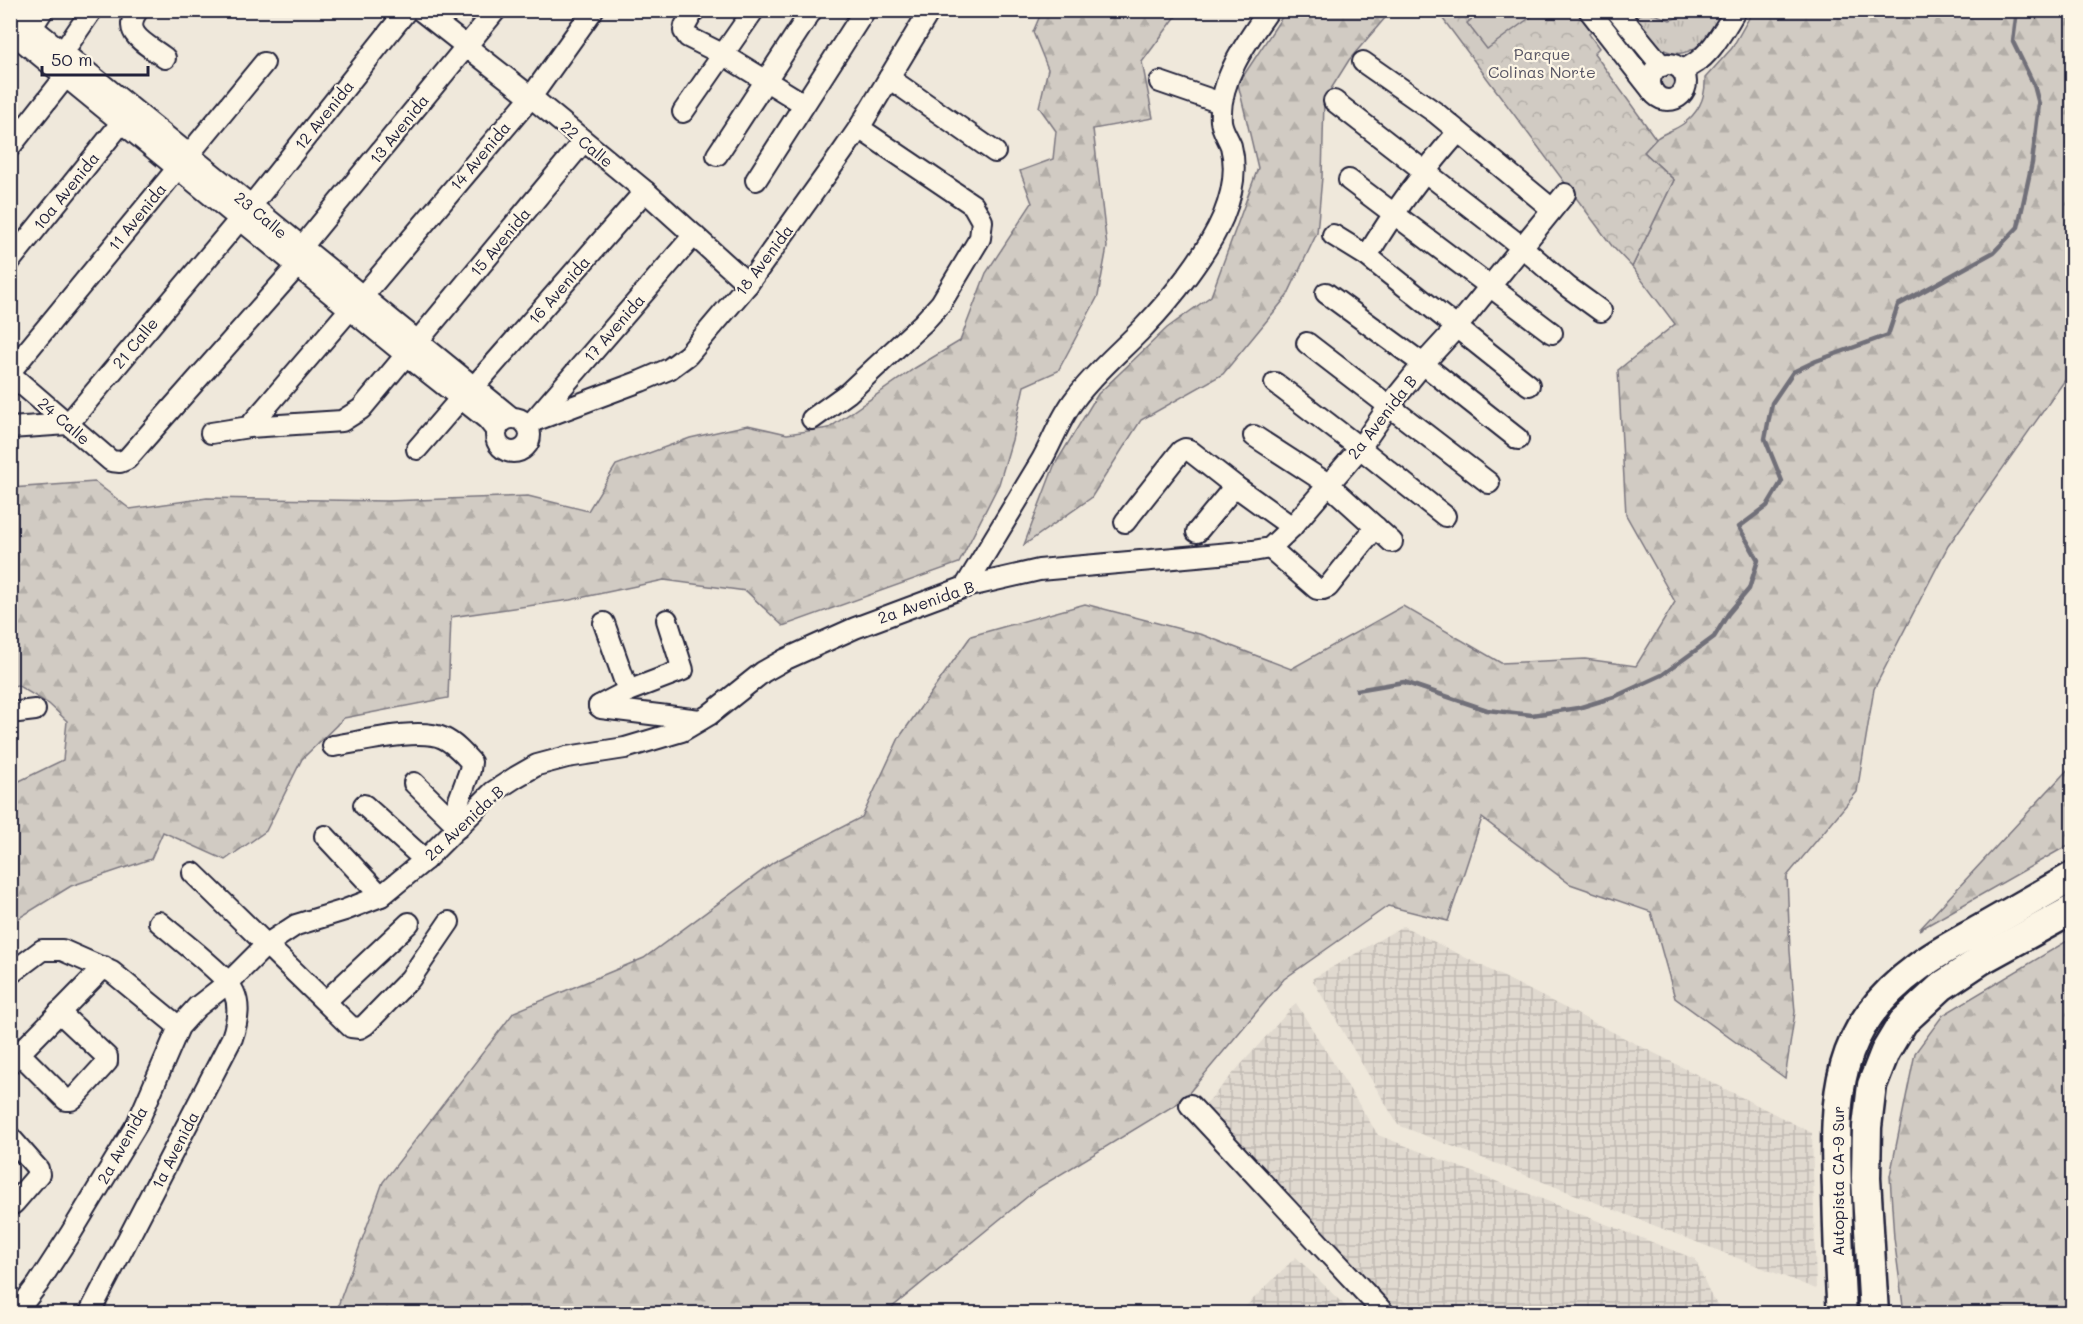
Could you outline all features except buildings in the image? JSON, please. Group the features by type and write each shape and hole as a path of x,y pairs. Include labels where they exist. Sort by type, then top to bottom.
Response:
{"highway":[{"name":"Autopista CA-9 Sur","path":"1842,1314 1839,1277 1836,1120 1841,1077 1853,1041 1877,1006 1918,967 2073,877"},
{"name":"Autopista CA-9 Sur","path":"1874,1314 1866,1178 1867,1127 1872,1085 1885,1052 1903,1022 1942,986 1981,960 2073,910"}],"street":[{"name":"23 Calle","path":"11,10 22,27 66,76 122,122 184,161"},
{"path":"63,52 92,10"},
{"path":"138,10 132,19 131,28 134,34 165,58"},
{"name":"12 Avenida","path":"246,212 407,10"},
{"name":"22 Calle","path":"420,10 645,191 748,284"},
{"name":"13 Avenida","path":"120,462 127,459 300,257 496,10"},
{"name":"14 Avenida","path":"249,428 531,97 593,10"},
{"path":"694,10 685,26 684,31 688,37 724,55 804,104"},
{"path":"683,112 754,10"},
{"path":"717,155 812,10"},
{"path":"756,180 865,10"},
{"name":"18 Avenida","path":"524,421 641,381 669,369 688,355 748,284 859,128 930,10"},
{"path":"964,587 1041,461 1074,400 1146,325 1186,276 1223,217 1231,191 1234,165 1230,144 1221,123 1221,103 1238,59 1252,33 1269,10"},
{"path":"1589,10 1655,94 1665,100 1677,97 1684,87 1682,70"},
{"path":"1616,10 1662,66"},
{"path":"1682,70 1700,61 1708,53 1736,10"},
{"name":"23 Calle","path":"22,27 63,52 184,161 467,393 524,421"},
{"path":"1617,47 1633,33"},
{"path":"1363,62 1436,113 1458,132 1424,171 1393,213 1367,256"},
{"name":"11 Avenida","path":"10,373 264,63"},
{"path":"1655,94 1650,79 1656,69 1671,65 1682,70"},
{"path":"10,147 66,76"},
{"path":"889,78 995,152"},
{"path":"1160,82 1221,103"},
{"path":"1334,101 1601,311"},
{"name":"10a Avenida","path":"10,261 122,122"},
{"path":"812,419 848,393 923,323 941,303 980,237 982,221 973,205 859,128"},
{"name":"2a Avenida B","path":"230,982 267,944 296,925 381,897 425,860 455,823 493,792 537,765 567,757 625,748 662,739 682,731 786,658 855,628 964,587 1039,570 1270,548 1292,527 1360,448 1389,406 1457,327 1558,202 1458,132"},
{"name":"15 Avenida","path":"249,428 342,421 360,409 583,142"},
{"path":"1349,180 1552,333"},
{"name":"16 Avenida","path":"417,449 645,191"},
{"name":"21 Calle","path":"68,424 246,212"},
{"name":"17 Avenida","path":"524,421 694,235"},
{"path":"1333,235 1367,256 1529,385"},
{"path":"1326,292 1424,364 1518,439"},
{"path":"1307,344 1489,483"},
{"name":"24 Calle","path":"10,373 111,461 120,462"},
{"path":"1275,383 1445,516"},
{"name":"23 Calle","path":"467,393 496,430"},
{"path":"524,421 530,431 529,441 523,449 516,452 507,451 499,445 496,430 502,422 524,421"},
{"path":"10,428 68,424"},
{"path":"211,433 249,428"},
{"path":"1254,436 1328,484 1392,542"},
{"path":"1125,522 1185,448 1292,527"},
{"path":"1197,532 1235,486"},
{"path":"1270,548 1317,588 1323,590 1328,587 1376,527"},
{"path":"667,620 683,670 628,691 599,706 700,720"},
{"path":"604,623 628,691"},
{"path":"10,713 35,710"},
{"path":"333,746 408,734 434,734 446,739 471,762 455,823 414,783"},
{"path":"364,806 425,860"},
{"path":"325,836 381,897"},
{"path":"193,873 351,1027 360,1028 365,1025 410,979 449,922"},
{"path":"159,922 230,982"},
{"path":"326,1001 409,923"},
{"path":"10,974 42,950 52,948 62,950 104,967 179,1027"},
{"path":"59,1011 107,1057 107,1062 71,1100 66,1100 15,1058 59,1011 104,967"},
{"name":"2a Avenida","path":"15,1314 60,1250 136,1124 179,1027 197,1006 230,982"},
{"name":"1a Avenida","path":"89,1314 232,1038 239,1018 236,997 230,982"},
{"path":"1190,1105 1384,1314"},
{"path":"10,1203 15,1202 39,1174 38,1168 15,1150"}],"shaded area":[{"path":"1403,926 1812,1133 1816,1289 1398,1125 1312,979"},
{"path":"1296,1003 1378,1135 1695,1259 1712,1298 1724,1313 1394,1313 1205,1105"},
{"path":"1296,1257 1352,1313 1239,1313"}],"green space":[{"path":"1483,10 1539,11 1487,49 1467,23"},
{"path":"1042,11 1180,11 1142,62 1153,118 1093,129 1107,247 1098,296 1058,371 1024,386 999,484 959,563 783,626 746,591 664,580 570,600 451,617 448,698 344,718 302,759 266,831 225,860 163,832 151,859 71,886 11,923 11,785 63,760 67,721 49,704 17,685 11,687 11,488 95,482 130,509 207,498 387,501 528,496 588,511 616,465 690,438 748,425 787,434 829,428 915,368 960,341 986,273 1032,203 1020,171 1053,159 1056,131 1039,107 1048,69 1033,32"},
{"path":"1286,11 1391,11 1349,60 1324,100 1322,177 1317,233 1287,296 1223,374 1141,420 1091,498 1024,545 1054,466 1098,394 1167,328 1211,296 1258,168 1238,84"},
{"name":"Parque Colinas Norte","path":"1437,11 1581,11 1595,29 1589,34 1599,48 1594,53 1656,139 1644,152 1674,180 1632,267 1612,246"},
{"path":"1646,11 1670,20 1698,11 1724,11 1713,30 1697,47 1688,52 1678,53 1667,51 1648,35 1636,17"},
{"path":"1753,11 2072,11 2072,376 2065,380 1948,546 1874,689 1857,792 1787,876 1795,1012 1785,1078 1675,998 1651,912 1570,884 1482,818 1448,921 1388,906 1284,979 1183,1100 1038,1188 885,1313 335,1314 383,1182 514,1012 644,958 774,862 862,817 899,738 971,636 1085,604 1203,635 1291,669 1403,606 1501,663 1585,659 1636,666 1675,602 1626,515 1618,370 1675,324 1632,267 1674,180 1644,152 1657,138 1680,126 1693,115 1702,98 1705,78 1732,48"},
{"path":"1668,68 1677,72 1681,81 1677,90 1668,94 1659,90 1655,81 1659,72"},
{"path":"2072,765 2072,843 1919,930"},
{"path":"2072,938 2072,1313 1904,1313 1894,1238 1890,1176 1915,1053 1943,1015"}],"waterway":[{"path":"1357,690 1404,682 1487,710 1532,715 1578,708 1614,697 1662,675 1714,637 1728,614 1749,589 1758,560 1739,527 1767,506 1782,481 1765,439 1772,403 1793,372 1816,361 1888,335 1898,305 1994,252 2018,227 2032,163 2039,104 2034,85 2013,42 2017,10"}]}
